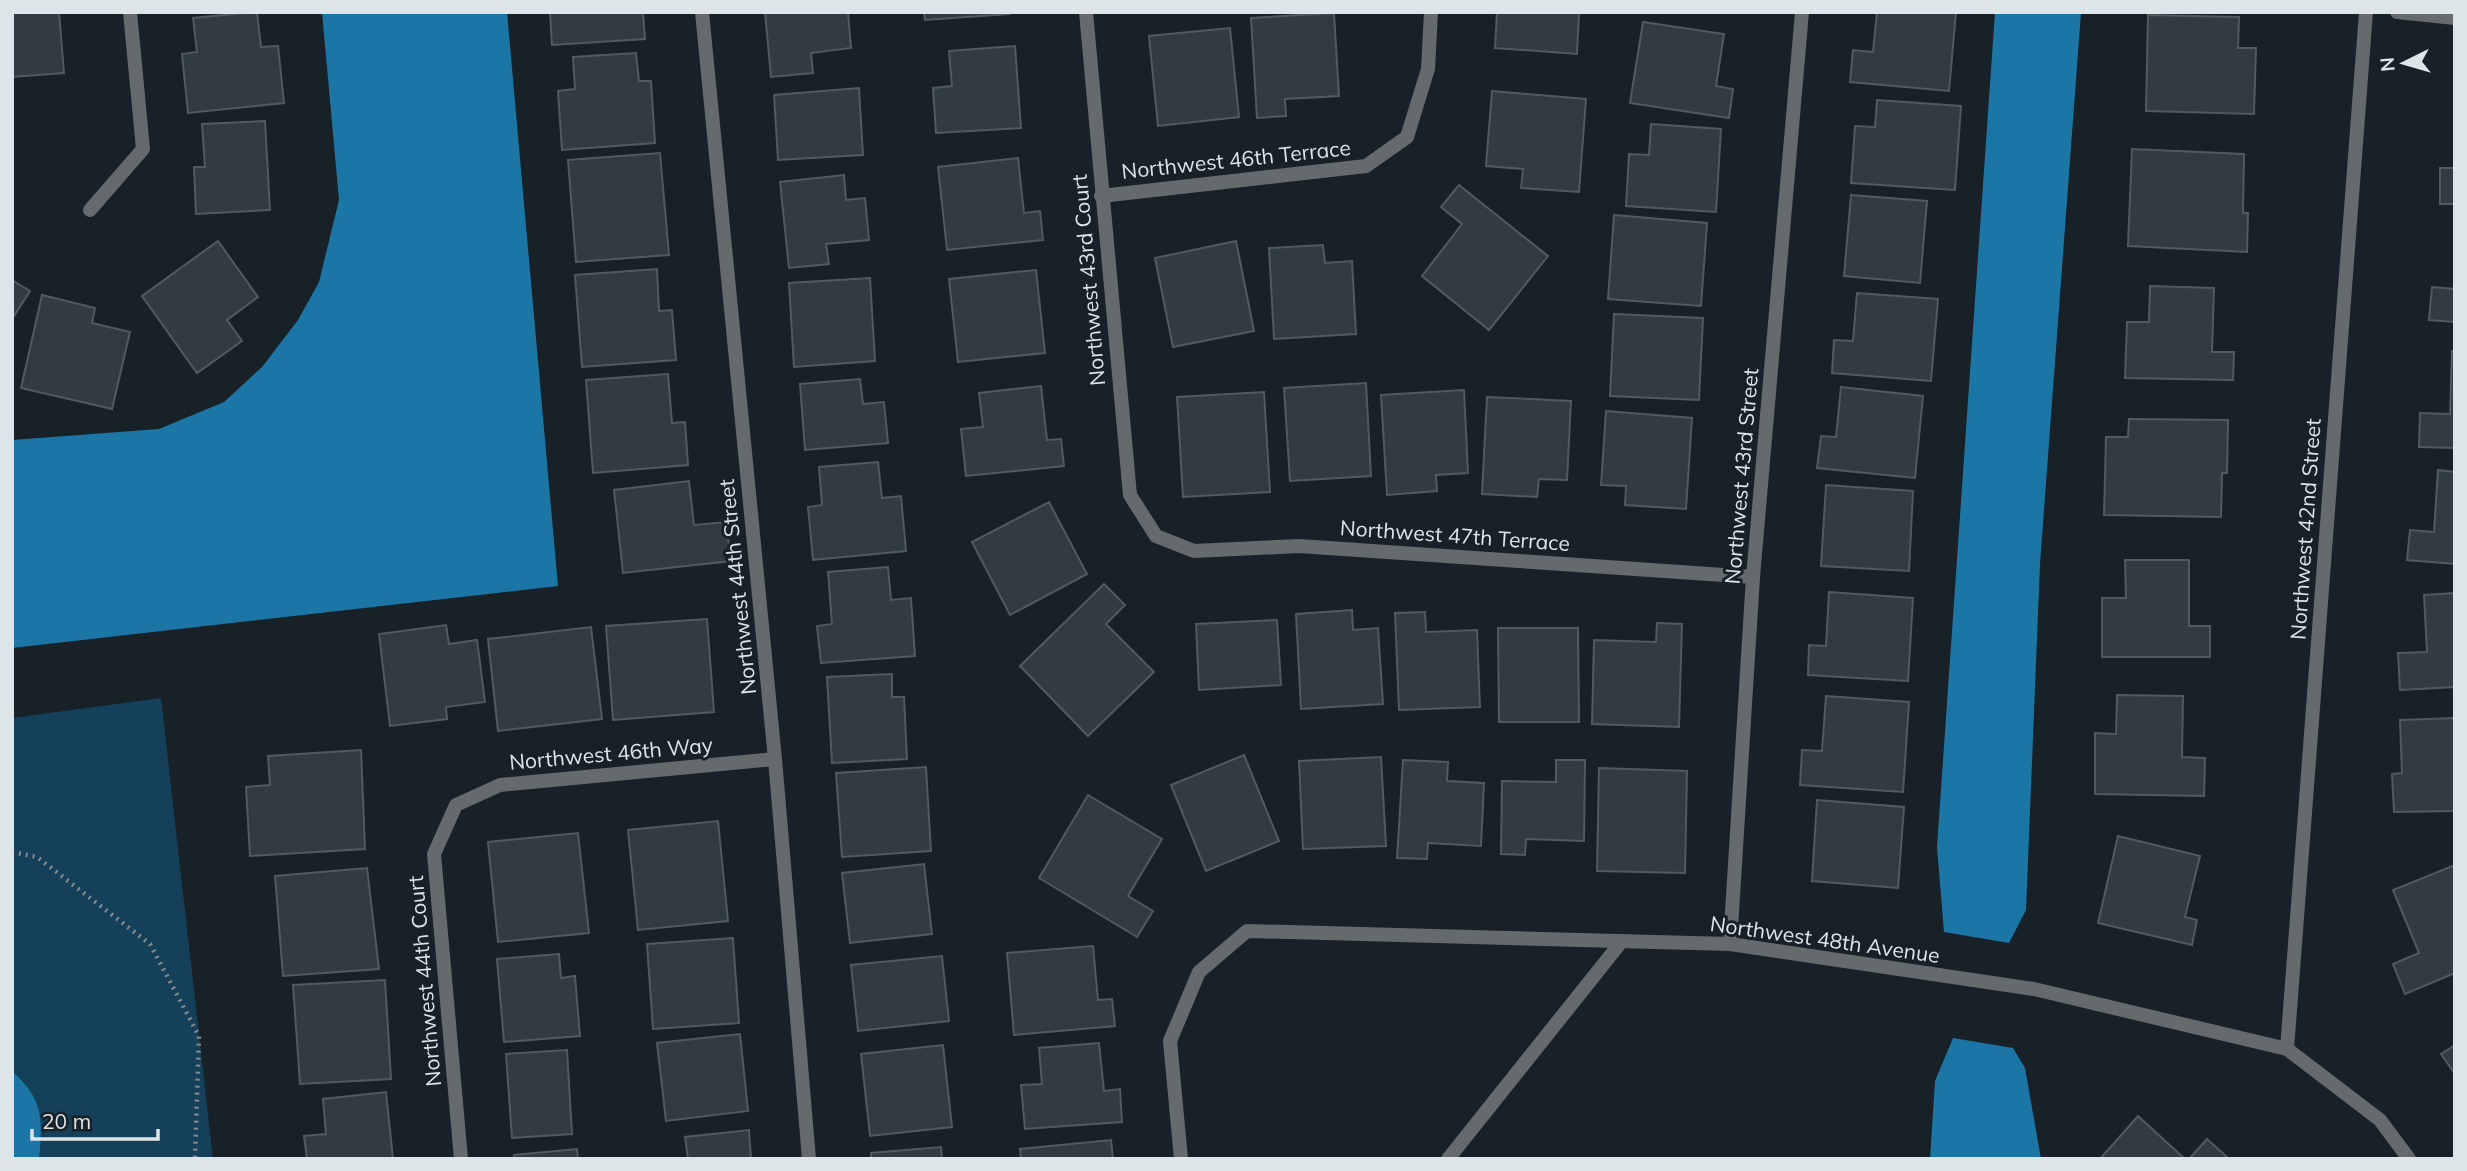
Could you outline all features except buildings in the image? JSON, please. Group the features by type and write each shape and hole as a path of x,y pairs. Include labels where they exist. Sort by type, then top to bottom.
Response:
{"street":[{"path":"90,210 143,149 130,12"},
{"name":"Northwest 44th Street","path":"702,12 775,759 809,1159"},
{"name":"Northwest 43rd Court","path":"1086,12 1130,495 1156,536"},
{"name":"Northwest 46th Terrace","path":"1101,196 1366,166 1407,137 1428,69 1432,12"},
{"name":"Northwest 43rd Street","path":"1730,944 1754,577 1802,12"},
{"name":"Northwest 42nd Street","path":"2287,1049 2366,12"},
{"path":"2397,12 2455,18"},
{"name":"Northwest 47th Terrace","path":"1156,536 1194,551 1300,546 1754,577"},
{"name":"Northwest 46th Way","path":"456,805 500,785 775,759"},
{"name":"Northwest 44th Court","path":"456,805 434,853 461,1159"},
{"name":"Northwest 48th Avenue","path":"1181,1159 1170,1041 1199,972 1247,931 1730,944 2035,989 2287,1049 2380,1120 2409,1159"},
{"path":"1448,1159 1622,942"}],"path":[{"path":"12,852 37,857 150,944 199,1036 195,1159"}],"shaded area":[{"path":"161,698 213,1159 12,1159 12,718"}],"water":[{"path":"322,12 507,12 558,586 12,648 12,440 159,429 224,402 262,367 298,320 319,282 339,200"},
{"path":"1995,12 2081,12 2040,564 2026,910 2009,943 1944,932 1937,847"},
{"path":"1953,1038 2013,1048 2025,1068 2041,1159 1930,1159 1935,1081"},
{"path":"12,1071 30,1091 39,1110 39,1159 12,1159"}]}
